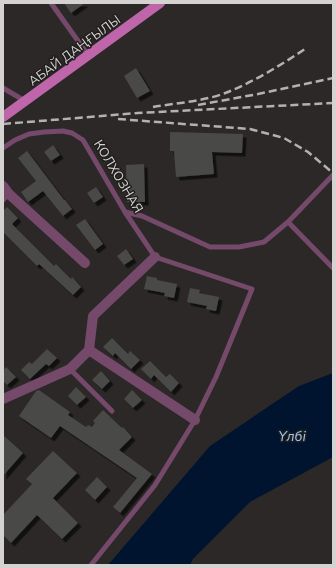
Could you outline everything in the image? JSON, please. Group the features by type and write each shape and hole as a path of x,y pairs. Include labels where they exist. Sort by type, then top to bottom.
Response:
{"main road":[{"name":"АБАЙ ДАҢҒЫЛЫ","path":"3,117 160,3"}],"street":[{"path":"5,194 85,263"},
{"path":"3,399 70,369 89,350 93,316 155,257"},
{"path":"89,350 195,420"}],"lane":[{"path":"51,3 88,55"},
{"path":"3,88 26,101"},
{"name":"КОЛХОЗНАЯ","path":"3,148 15,140 29,134 63,132 72,133 83,140 125,212 155,257"},
{"path":"125,212 142,216 210,247 239,247 264,242 288,222 333,175"},
{"path":"288,222 333,268"},
{"path":"91,565 155,485 195,420 216,377 252,289 155,257"},
{"path":"70,369 112,411"}],"water":[{"name":"Үлбі","path":"333,373 333,457 250,502 193,559 190,565 108,565 210,446 299,386"}],"building":[{"path":"64,3 85,3 71,13"},
{"path":"136,68 150,91 137,98 124,76"},
{"path":"170,132 243,134 242,153 212,152 214,174 176,177 174,151 170,151"},
{"path":"53,145 60,155 51,161 44,152"},
{"path":"27,151 72,209 63,216 43,191 28,202 21,192 36,181 18,158"},
{"path":"144,164 145,202 127,202 126,165"},
{"path":"96,187 103,197 94,203 87,193"},
{"path":"7,207 18,218 12,224 54,266 56,264 71,279 72,277 81,287 73,295 39,264 37,266 3,232 3,211"},
{"path":"85,219 103,244 95,250 76,225"},
{"path":"126,249 133,259 124,265 117,256"},
{"path":"147,276 157,278 157,280 177,284 174,298 164,296 165,293 144,289"},
{"path":"190,288 200,290 199,293 219,297 216,311 206,309 207,306 187,302"},
{"path":"112,338 128,354 130,351 140,360 131,369 115,353 113,356 103,347"},
{"path":"47,349 57,358 49,366 46,364 30,379 21,370 29,362 32,364"},
{"path":"150,361 166,377 170,374 179,383 171,392 154,375 151,379 141,369"},
{"path":"6,367 16,377 7,385 3,381 3,371"},
{"path":"101,371 110,381 102,389 92,380"},
{"path":"76,387 86,397 77,405 68,396"},
{"path":"39,390 70,412 68,415 86,427 88,425 92,427 95,423 93,421 103,410 132,437 119,450 152,474 120,513 113,507 137,478 60,426 51,438 19,416 36,391"},
{"path":"132,390 142,400 133,408 124,399"},
{"path":"3,435 23,453 3,476"},
{"path":"53,451 77,473 53,498 78,523 62,539 37,515 11,543 3,535 3,515 32,484 26,479"},
{"path":"97,477 107,487 95,500 85,490"}],"railway":[{"path":"153,107 201,100 228,92 268,72 305,49"},
{"path":"198,105 333,78"},
{"path":"3,124 138,113 333,103"},
{"path":"118,119 250,129 284,138 308,152 333,173"}]}
